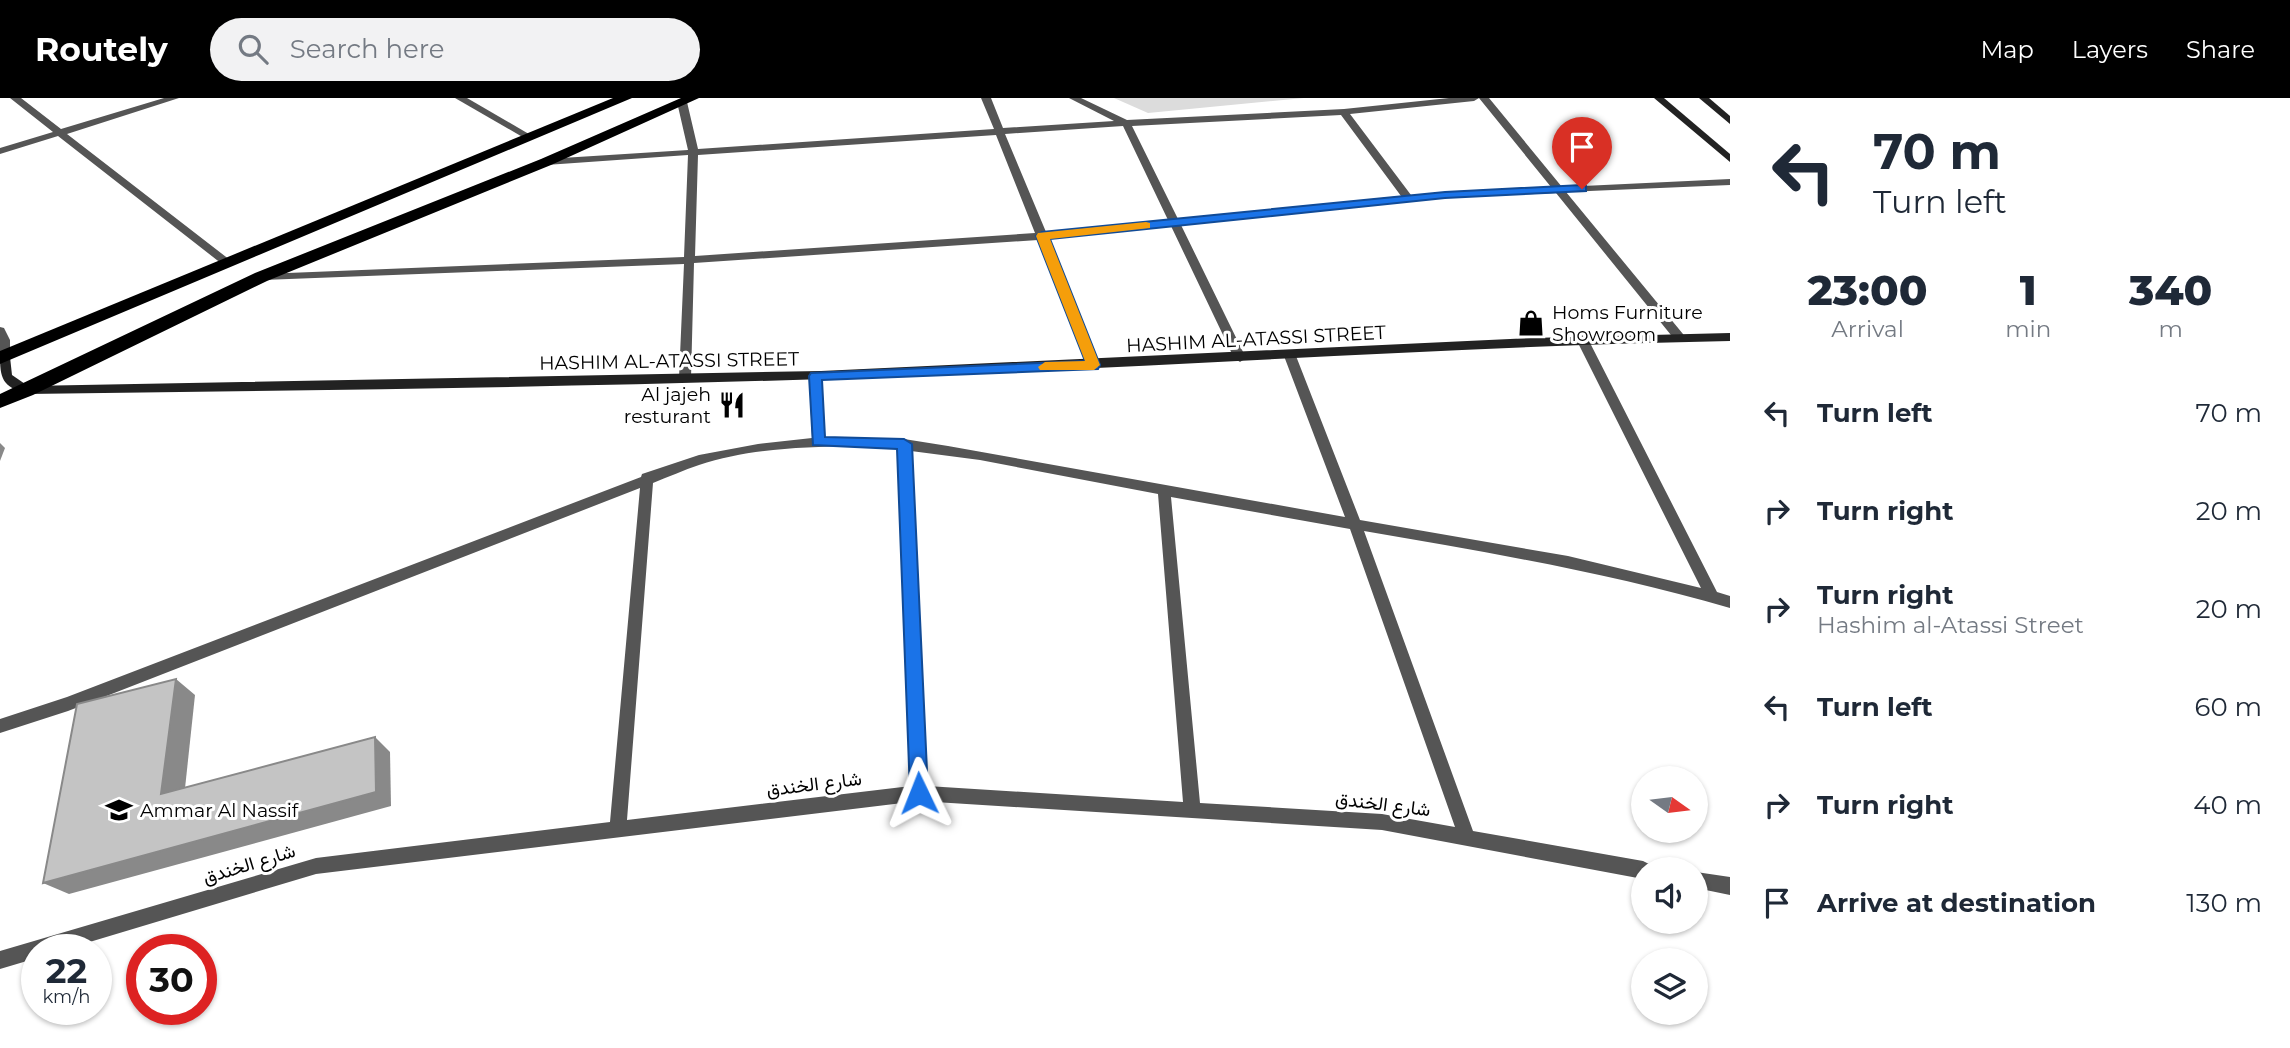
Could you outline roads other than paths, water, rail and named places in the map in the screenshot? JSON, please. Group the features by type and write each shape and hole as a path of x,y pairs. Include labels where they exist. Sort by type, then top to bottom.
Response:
{"highway":[{"path":"2,358 226,262 625,98"},
{"path":"0,401 261,277 546,162 687,100"}],"main road":[{"path":"1659,98 1730,159"},
{"path":"1704,98 1730,121"},
{"name":"HASHIM AL-ATASSI STREET","path":"27,390 815,376 1290,356 1582,339 1730,337"},
{"path":"2,358 6,378 14,386 27,390"}],"street":[{"path":"15,98 226,262"},
{"path":"0,151 174,98"},
{"path":"460,98 529,137"},
{"path":"986,98 1094,365"},
{"path":"1074,98 1126,122 1240,358"},
{"path":"546,162 1000,133 1126,122 1344,112 1474,98"},
{"path":"1484,98 1679,337"},
{"path":"685,378 693,153 687,100"},
{"path":"1344,112 1408,199"},
{"path":"261,277 688,260 1042,236 1408,199 1730,182"},
{"path":"0,331 4,340 2,358"},
{"path":"1582,339 1712,596"},
{"path":"1290,356 1355,525 1467,837"},
{"path":"815,376 818,442"},
{"path":"0,726 68,704 698,460 736,452 818,442 904,444 976,454 1164,491 1565,560 1730,602"},
{"path":"904,444 919,793"},
{"path":"618,828 647,478"},
{"path":"1164,491 1192,810"},
{"name":"شارع الخندق","path":"0,960 316,866 919,793 1382,822 1631,868"},
{"path":"1708,882 1730,886"}],"place":[{"name":"Homs Furniture Showroom","path":"1531,323"},
{"name":"Al jajeh resturant","path":"732,405"},
{"name":"Ammar Al Nassif","path":"119,810"}]}
